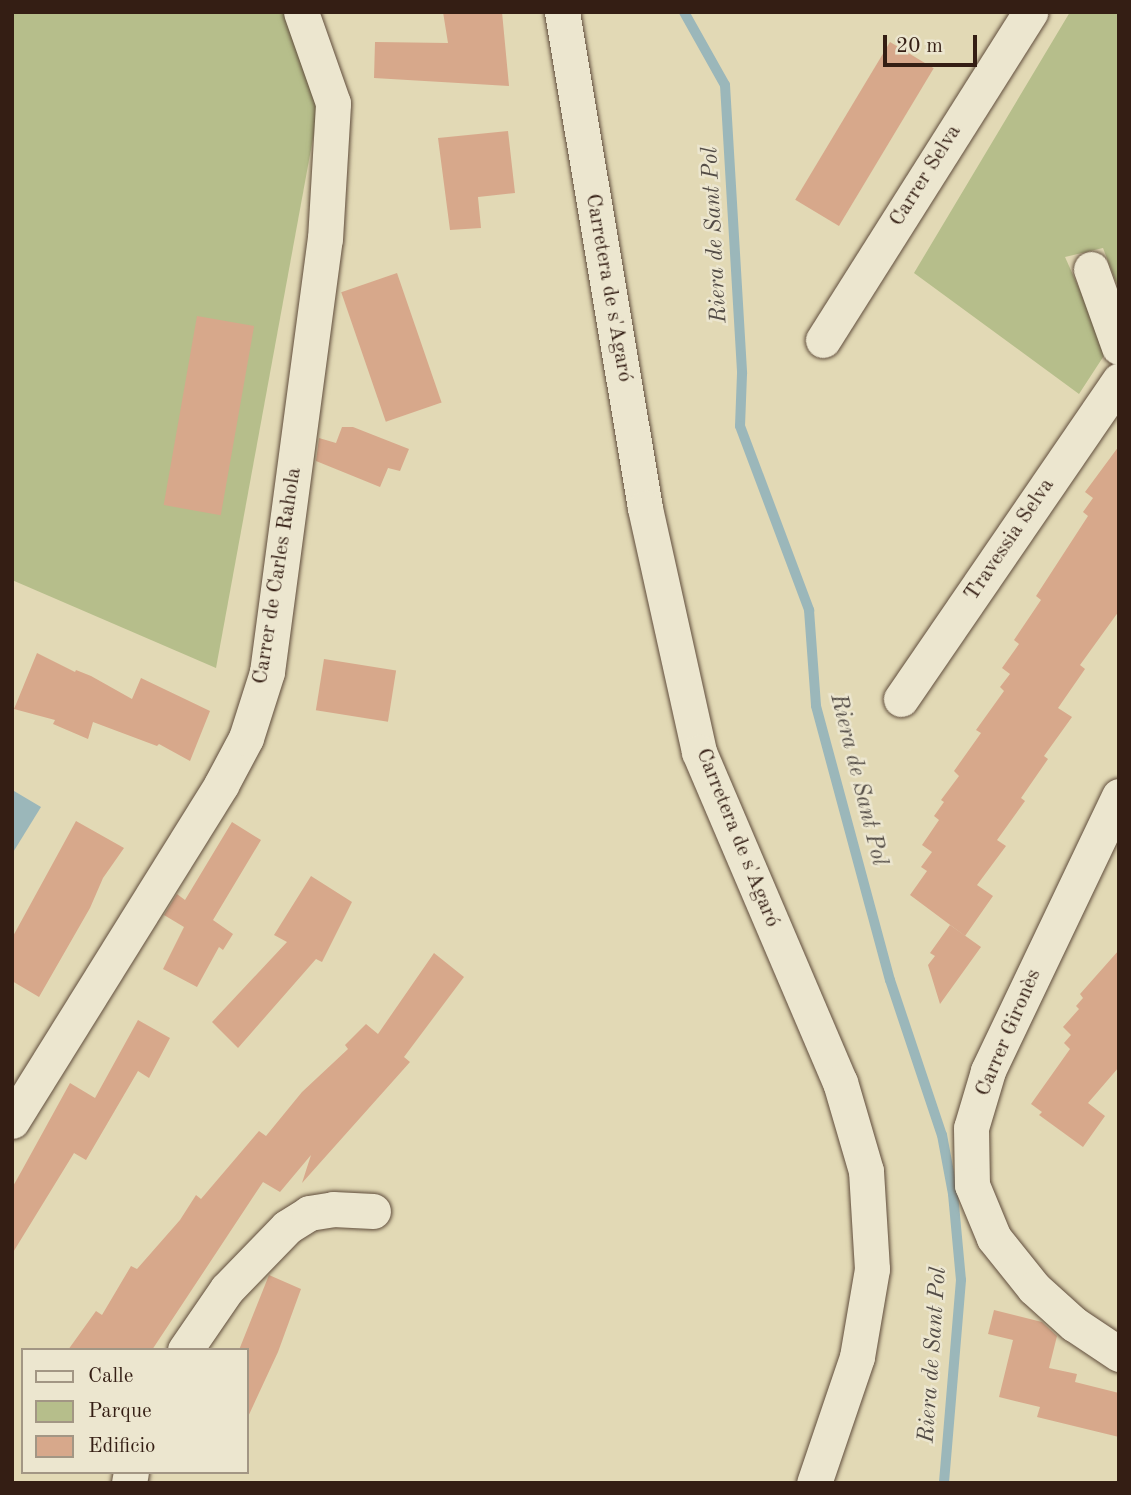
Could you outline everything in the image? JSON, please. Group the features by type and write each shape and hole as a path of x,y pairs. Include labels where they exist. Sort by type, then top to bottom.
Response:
{"street":[{"name":"Carrer de Carles Rahola","path":"12,1121 221,786 246,738 267,672 325,239 333,103 301,12"},
{"name":"Carretera de s'Agaró","path":"562,12 645,508 699,751 840,1082 866,1171 872,1269 870,1282 857,1357 814,1483"},
{"name":"Carrer Selva","path":"823,340 1030,12"},
{"path":"1091,269 1119,347"},
{"name":"Travessia Selva","path":"901,699 1119,380"},
{"name":"Carrer Gironès","path":"1119,796 988,1071 971,1128 972,1185 994,1238 1034,1287 1074,1324 1119,1354"},
{"path":"186,1348 227,1289 287,1227 309,1213 333,1209 373,1211"}],"green space":[{"path":"12,12 285,12 318,111 216,668 12,580"},
{"path":"1070,12 1119,12 1119,290 1103,248 1065,257 1107,351 1079,394 914,273"}],"water":[{"path":"14,791 41,807 12,854 12,794"}],"building":[{"path":"443,12 502,12 509,86 374,78 375,42 448,43"},
{"path":"890,42 934,68 839,226 795,200"},
{"path":"508,131 515,193 478,197 481,228 450,230 438,138"},
{"path":"397,273 442,403 386,422 341,292"},
{"path":"197,316 254,326 221,515 164,505"},
{"path":"342,427 353,427 409,449 400,471 388,468 380,487 316,461 319,438 336,443"},
{"path":"1119,446 1119,611 1080,665 1085,669 1058,708 1072,717 1044,756 1048,759 1021,798 1025,801 997,840 1006,846 977,885 993,896 965,936 910,895 927,871 921,867 932,852 922,845 939,820 934,816 944,802 941,800 959,776 954,771 981,733 976,730 1004,691 1000,687 1010,674 1002,668 1019,644 1014,640 1041,600 1036,596 1088,516 1083,512 1093,498 1085,492"},
{"path":"37,653 75,672 76,670 91,676 132,699 141,678 210,711 190,761 159,744 157,746 93,722 88,739 53,724 55,720 14,709"},
{"path":"324,659 396,670 388,722 316,710"},
{"path":"76,821 124,848 103,878 90,908 39,997 12,981 12,938"},
{"path":"232,822 261,840 213,920 233,934 223,950 219,947 197,987 163,969 184,927 164,915 177,894 185,900"},
{"path":"311,876 352,902 322,962 316,959 238,1048 212,1022 287,942 274,935"},
{"path":"950,925 981,947 940,1004 928,965 935,956 930,953"},
{"path":"1119,950 1119,1067 1088,1103 1105,1116 1083,1147 1039,1115 1042,1112 1031,1104 1070,1049 1064,1043 1071,1035 1063,1027 1079,1009 1076,1006 1083,998 1080,994"},
{"path":"434,953 464,977 404,1057 410,1062 302,1183 311,1155 280,1192 263,1182 153,1348 69,1348 96,1311 102,1315 131,1266 137,1269 180,1220 196,1195 201,1199 259,1131 266,1136 302,1092 348,1049 345,1045 366,1024 378,1034"},
{"path":"138,1020 170,1038 149,1078 138,1071 86,1160 74,1153 12,1254 12,1188 70,1083 95,1098"},
{"path":"269,1275 301,1289 278,1352 248,1417 248,1348 240,1348"},
{"path":"994,1310 1042,1322 1057,1336 1049,1368 1077,1374 1075,1382 1119,1393 1119,1437 1037,1417 1040,1407 999,1397 1013,1340 988,1334"}],"waterway":[{"name":"Riera de Sant Pol","path":"684,12 725,85 742,374 740,426 809,610 816,706 890,980 942,1135 953,1194 961,1280 944,1483"}]}
